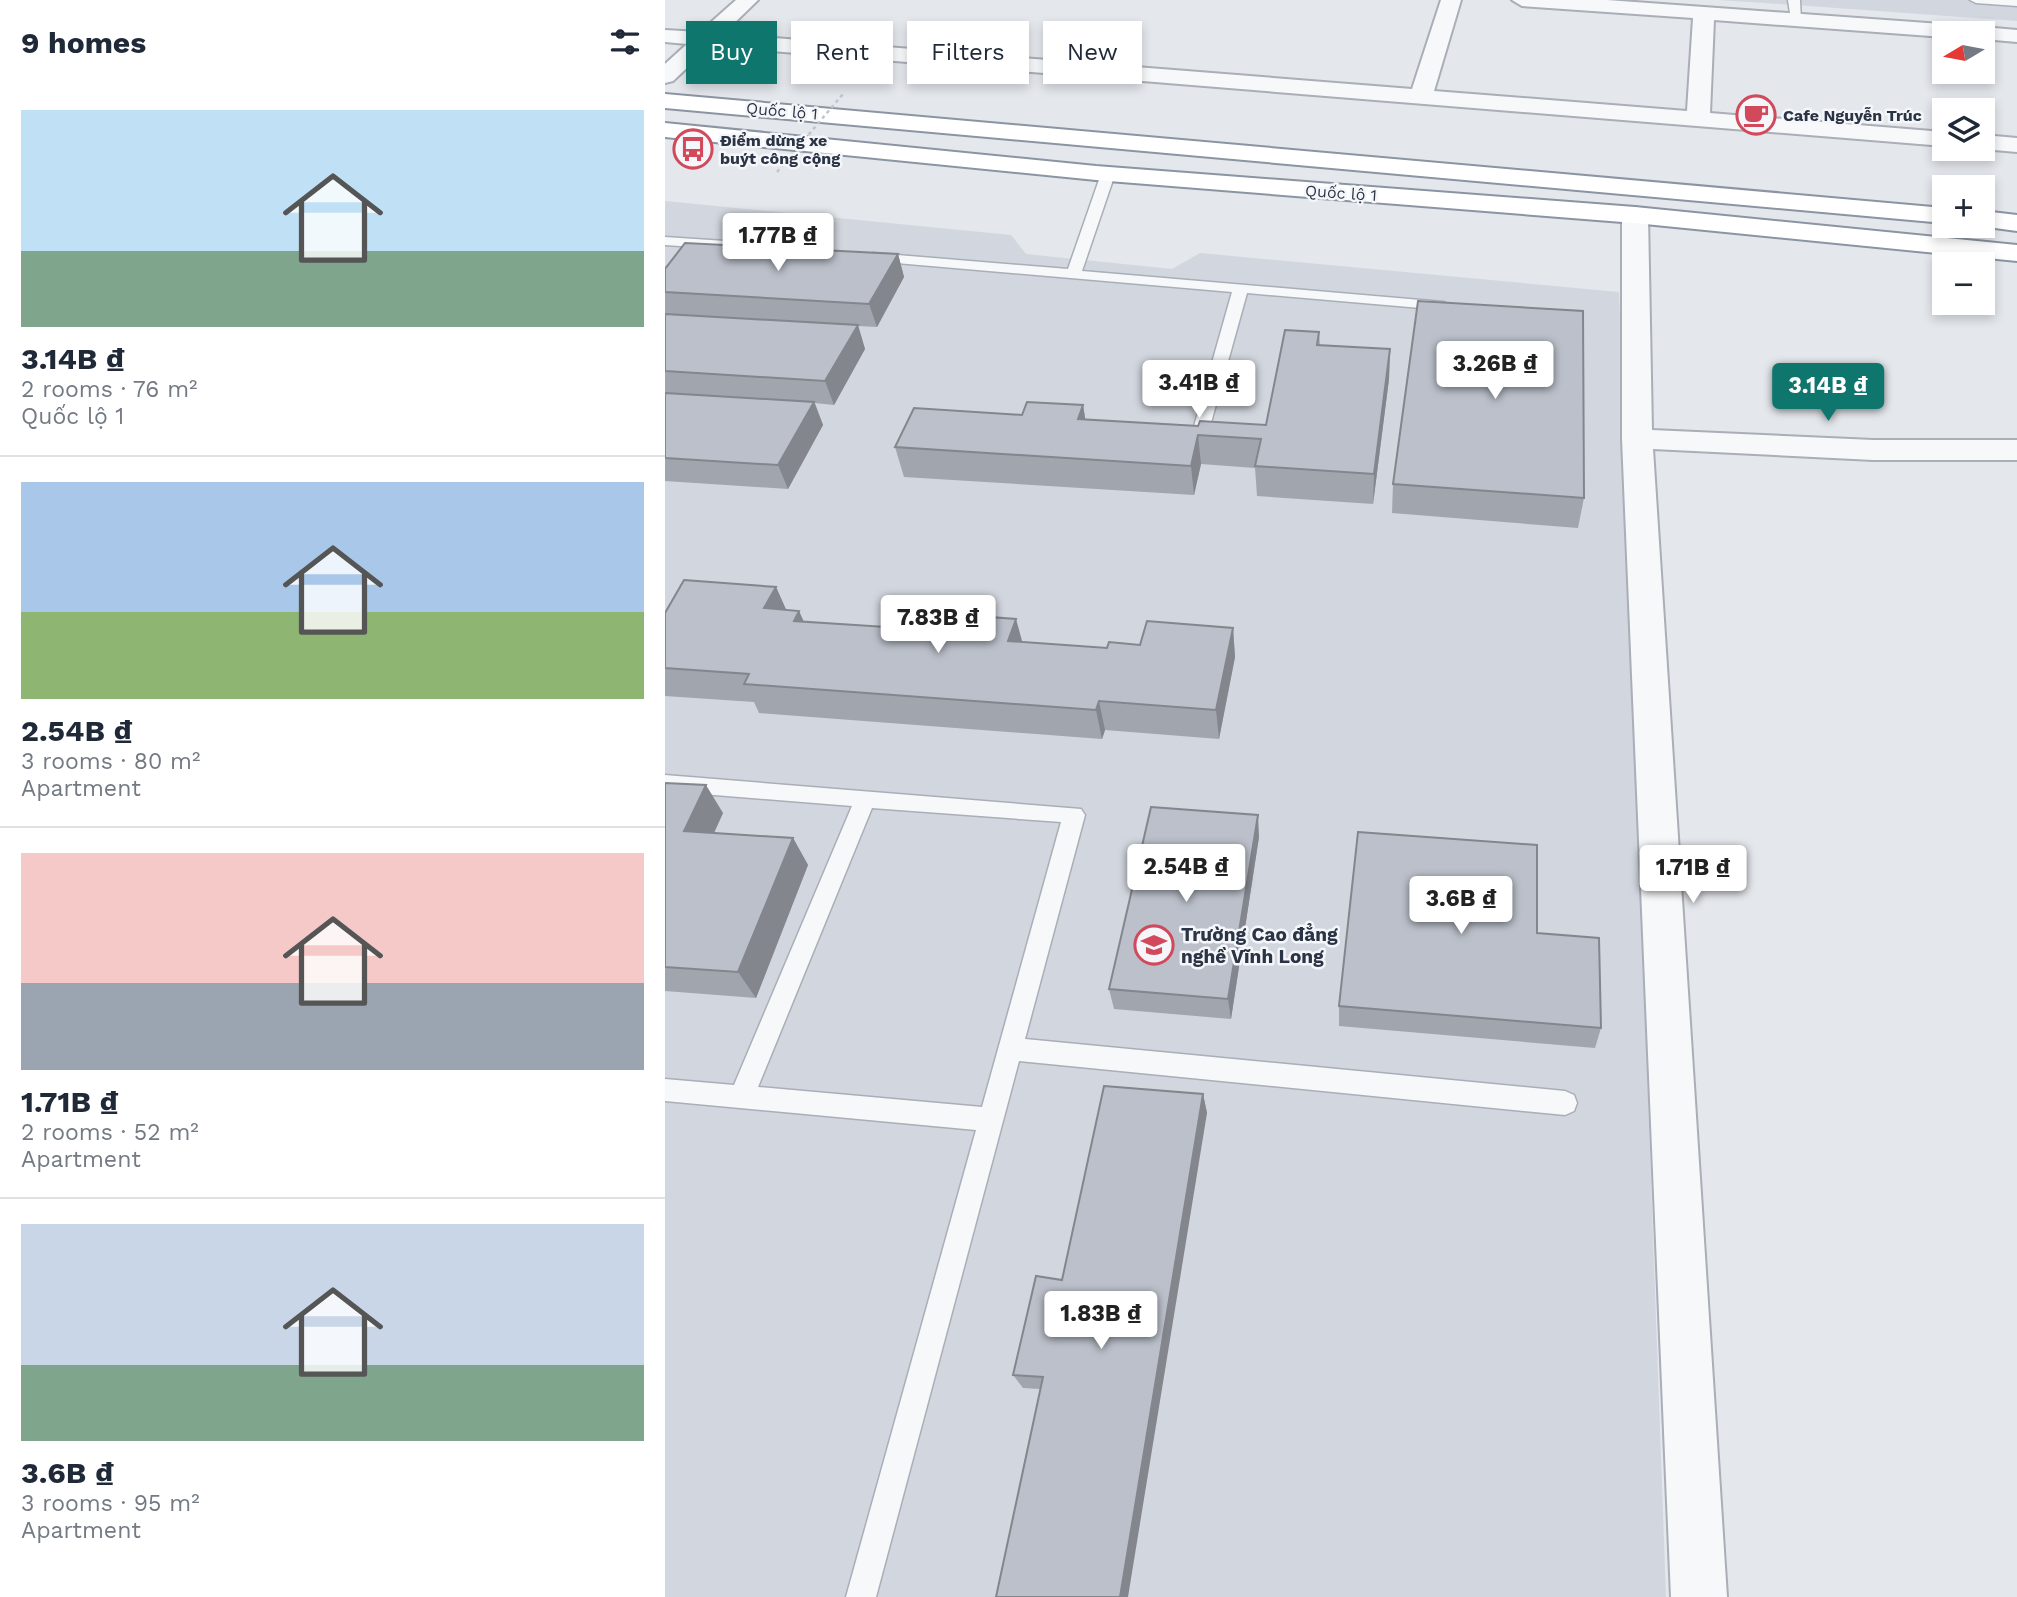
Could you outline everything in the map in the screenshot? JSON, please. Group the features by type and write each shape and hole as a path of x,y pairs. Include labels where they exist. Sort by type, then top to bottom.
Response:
{"highway":[{"name":"Quốc lộ 1","path":"665,100 1932,215"},
{"name":"Quốc lộ 1","path":"665,130 1108,174 1635,215 2017,253"},
{"path":"1995,220 2017,223"}],"street":[{"path":"725,21 748,0"},
{"path":"1421,97 1451,0"},
{"path":"1521,0 1704,13 1795,10 1932,27"},
{"path":"1698,119 1704,13"},
{"path":"1995,34 2017,36"},
{"path":"665,36 686,38"},
{"path":"777,45 1932,138"},
{"path":"665,76 686,57"},
{"path":"1635,215 1637,439 1699,1597"},
{"path":"1637,439 1873,450 2017,450"}],"lane":[{"path":"1976,0 2017,4"},
{"path":"1074,272 1108,174"},
{"path":"665,241 762,248"},
{"path":"858,255 1462,308"},
{"path":"1199,437 1241,288"},
{"path":"665,783 1074,815 993,1121 861,1597"},
{"path":"741,1098 865,800"},
{"path":"1012,1049 1565,1103"},
{"path":"665,1090 993,1121"}],"path":[{"path":"777,172 843,94"}],"shaded area":[{"path":"1718,0 2017,0 2017,21 1795,5"},
{"name":"Trường Cao đẳng nghề Vĩnh Long","path":"665,201 1011,235 1026,254 1172,269 1200,253 1619,292 1666,1597 665,1597"}],"building":[{"path":"685,243 898,254 869,304 665,292 665,269"},
{"path":"1418,301 1583,311 1584,498 1393,484"},
{"path":"665,314 858,325 825,381 665,371"},
{"path":"1285,330 1319,332 1317,345 1390,349 1374,474 1255,466 1261,439 1198,435 1191,466 895,447 914,408 1022,415 1027,402 1083,405 1078,419 1198,426 1200,421 1266,425"},
{"path":"665,393 814,402 778,465 665,458"},
{"path":"684,580 776,587 764,608 799,611 794,621 886,627 894,610 1016,619 1008,641 1107,648 1109,642 1140,645 1147,621 1233,628 1216,710 1099,701 1096,710 744,684 749,674 665,668 665,613"},
{"path":"665,783 706,785 684,831 793,838 738,972 665,967"},
{"path":"1151,807 1258,815 1228,999 1109,989"},
{"path":"1358,832 1537,845 1537,933 1599,938 1601,1028 1339,1006"},
{"path":"1104,1086 1203,1094 1120,1597 996,1597 1043,1377 1013,1375 1036,1276 1062,1280"}],"place":[{"name":"Cafe Nguyễn Trúc","path":"1756,115"},
{"name":"Điểm dừng xe buýt công cộng","path":"693,149"},
{"name":"Trường Cao đẳng nghề Vĩnh Long","path":"1154,945"}]}
